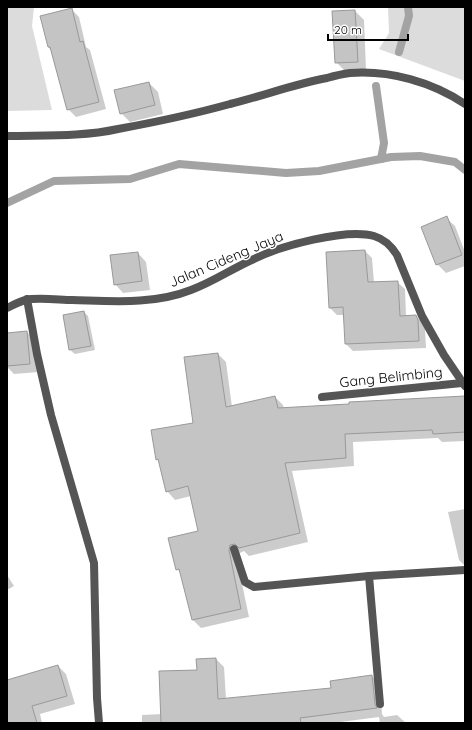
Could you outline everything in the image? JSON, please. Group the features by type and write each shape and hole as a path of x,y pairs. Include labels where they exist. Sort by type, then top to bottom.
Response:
{"street":[{"path":"7,136 85,134 116,130 229,105 312,81 349,73 387,74 425,84 446,92 465,104"},
{"name":"Jalan Cideng Jaya","path":"7,308 27,299 130,301 151,300 175,296 192,290 254,258 284,247 353,234 369,235 376,237 392,248 397,255 422,316 444,356 464,384"},
{"path":"27,299 37,354 51,415 94,563 97,698 99,723"},
{"name":"Gang Belimbing","path":"322,397 464,384"},
{"path":"234,549 245,582 254,587 369,576 465,570"},
{"path":"369,576 380,704"}],"shaded area":[{"path":"7,7 34,7 32,26 52,110 7,111"},
{"path":"388,7 465,7 465,81 379,49 389,33"}],"building":[{"path":"72,8 80,42 83,41 99,102 67,110 40,16"},
{"path":"355,10 358,62 335,63 332,11"},
{"path":"149,82 155,105 120,114 114,90"},
{"path":"447,216 462,255 436,265 421,227"},
{"path":"365,250 368,282 398,281 400,316 416,315 418,320 419,341 345,344 343,307 329,308 326,252"},
{"path":"138,252 142,281 114,285 110,255"},
{"path":"84,311 91,346 69,350 63,315"},
{"path":"27,331 30,364 7,366 7,333"},
{"path":"218,353 226,407 275,396 278,408 349,404 349,402 465,396 465,432 433,434 432,430 345,434 346,458 285,463 300,533 239,548 235,544 230,545 229,550 241,609 192,620 179,569 176,570 168,538 198,531 188,486 166,492 158,459 156,460 151,430 193,423 184,357"},
{"path":"216,658 218,699 331,688 330,681 372,675 375,704 377,708 300,718 301,723 161,723 159,671 197,670 196,659"},
{"path":"58,665 67,696 32,706 37,723 7,723 7,680"}],"waterway":[{"path":"399,52 409,16 408,7"},
{"path":"376,86 384,143 381,159"},
{"path":"7,203 54,181 130,179 179,164 286,173 319,171 391,157 420,156 455,162 465,170"}]}
